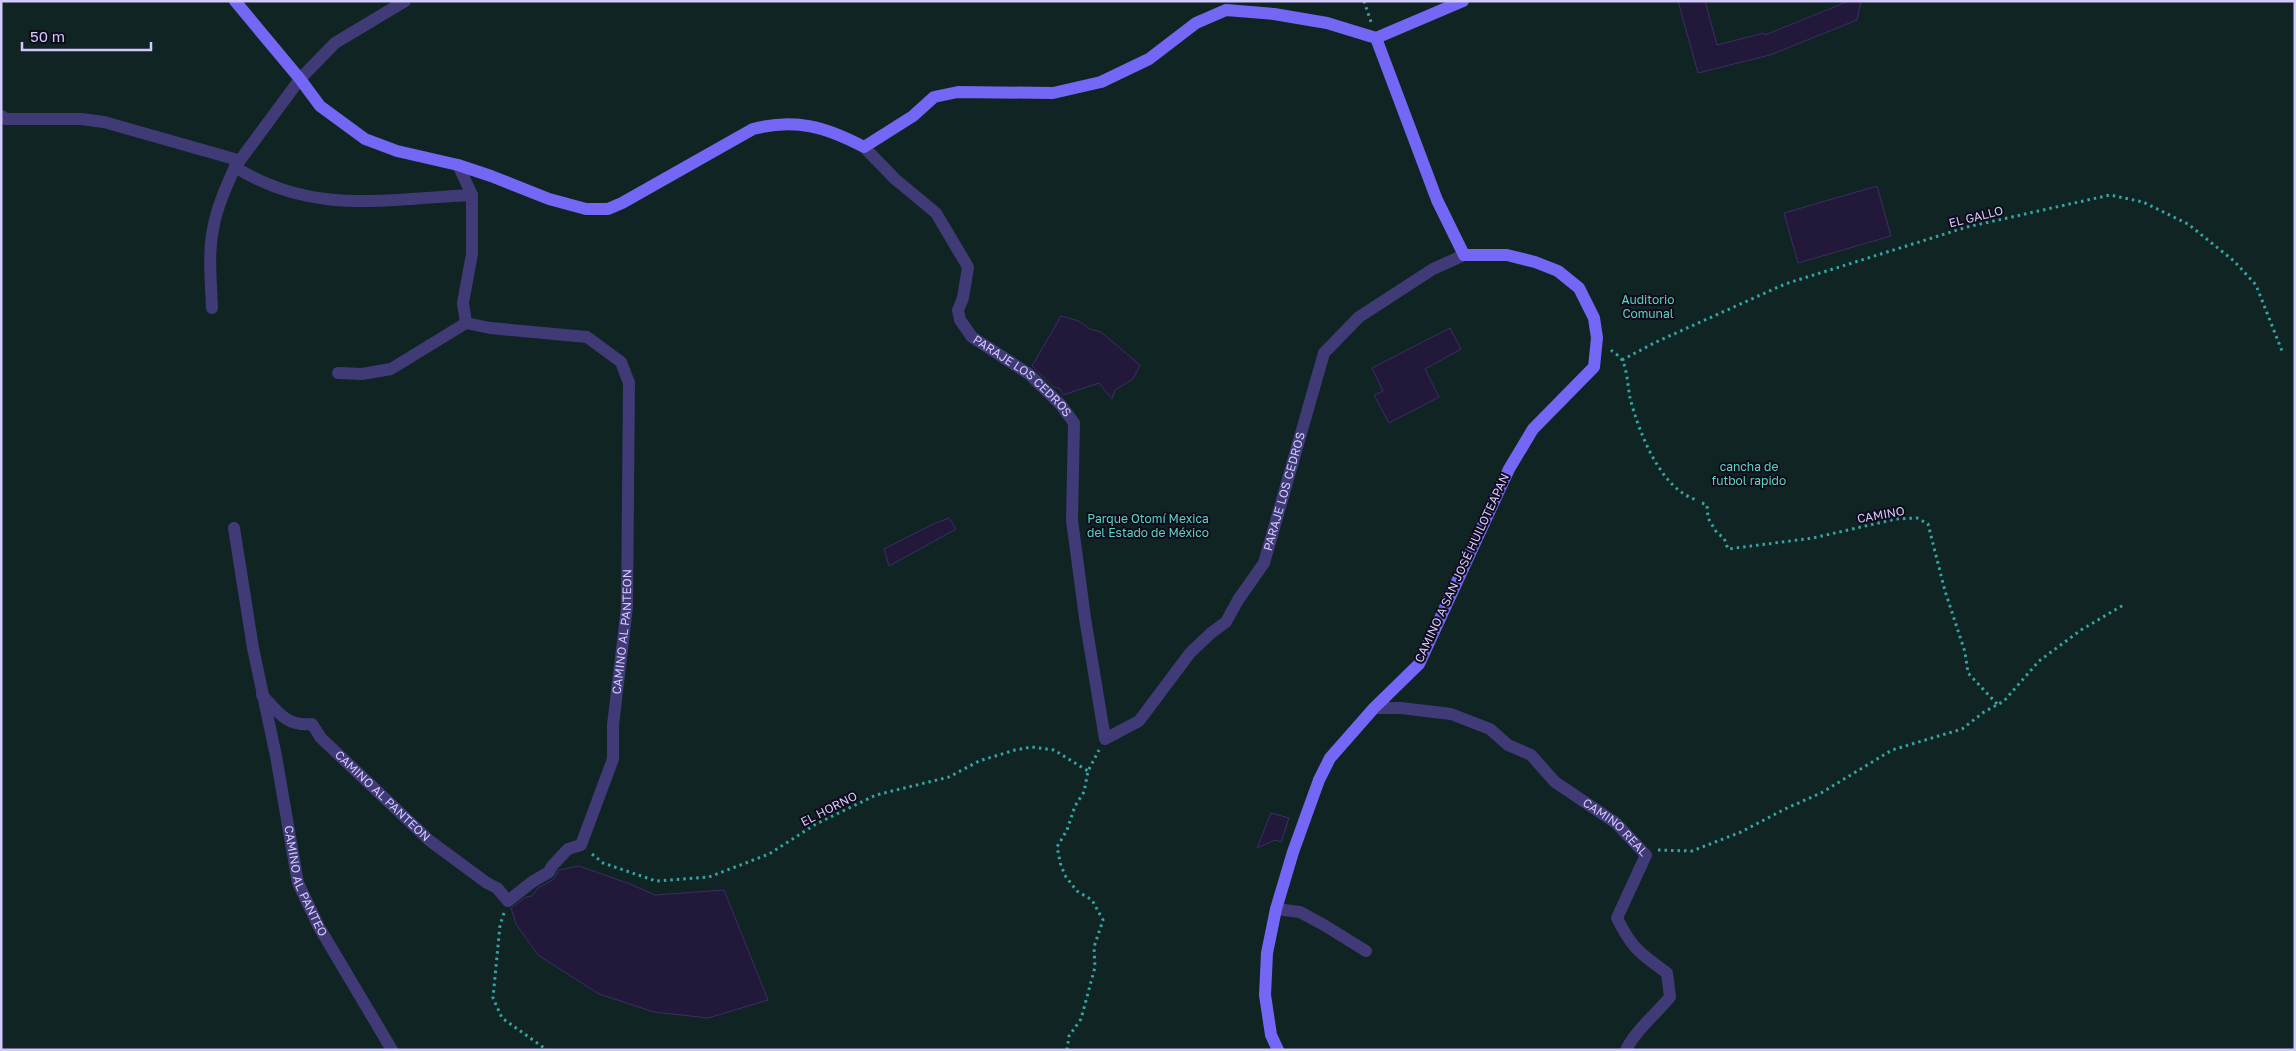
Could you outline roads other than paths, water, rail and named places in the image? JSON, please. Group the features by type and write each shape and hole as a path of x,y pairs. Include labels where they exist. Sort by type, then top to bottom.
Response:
{"main road":[{"path":"236,1 320,106 365,139 398,151 458,165 556,201 586,209 608,209 622,204 753,129 775,124 802,125 835,132 864,147 913,116 934,97 958,92 1053,93 1101,82 1149,59 1196,23 1226,10 1274,14 1327,24 1376,38 1462,1"},
{"path":"1376,38 1437,200 1464,255"},
{"name":"CAMINO A SAN JOSÉ HUILOTEAPAN","path":"1278,1050 1270,1035 1266,995 1267,953 1276,909 1312,798 1330,758 1374,708 1419,664 1509,469 1533,429 1594,367 1597,338 1594,318 1579,288 1558,271 1535,262 1507,255 1464,255"}],"street":[{"path":"212,308 210,261 213,230 218,210 237,163 300,79 335,43 405,1"},
{"path":"1,116 6,119 73,119 104,122 237,163 263,183 285,191 338,202 370,202 472,195"},
{"name":"PARAJE LOS CEDROS","path":"864,147 895,179 912,191 936,213 968,267 963,298 958,310 960,320 972,337 1029,374 1061,405 1074,424 1072,520 1085,618 1105,739 1139,721 1190,653 1210,632 1226,622 1238,600 1264,563 1324,353 1359,317 1433,268 1464,255"},
{"path":"338,372 362,374 391,369 466,323 463,304 472,254 472,195 458,165"},
{"name":"CAMINO AL PANTEON","path":"262,695 283,718 299,726 312,724 321,738 430,842 487,884 497,888 508,901 532,882 549,872 552,866 568,849 581,845 613,758 613,725 627,607 629,383 621,362 587,337 490,328 466,323"},
{"name":"CAMINO AL PANTEO","path":"234,528 262,695 276,756 298,883 319,927 392,1050"},
{"name":"CAMINO REAL","path":"1374,708 1401,708 1452,714 1490,729 1508,746 1531,755 1555,782 1616,823 1646,855 1617,918 1625,935 1642,956 1667,973 1670,997 1650,1021 1632,1038 1626,1050"},
{"path":"1276,909 1300,912 1324,924 1366,951"}],"park label":[{"name":"Auditorio Comunal","path":"1648,307"},
{"name":"cancha de futbol rapido","path":"1749,474"},
{"name":"Parque Otomí Mexica del Estado de México","path":"1148,526"}]}
